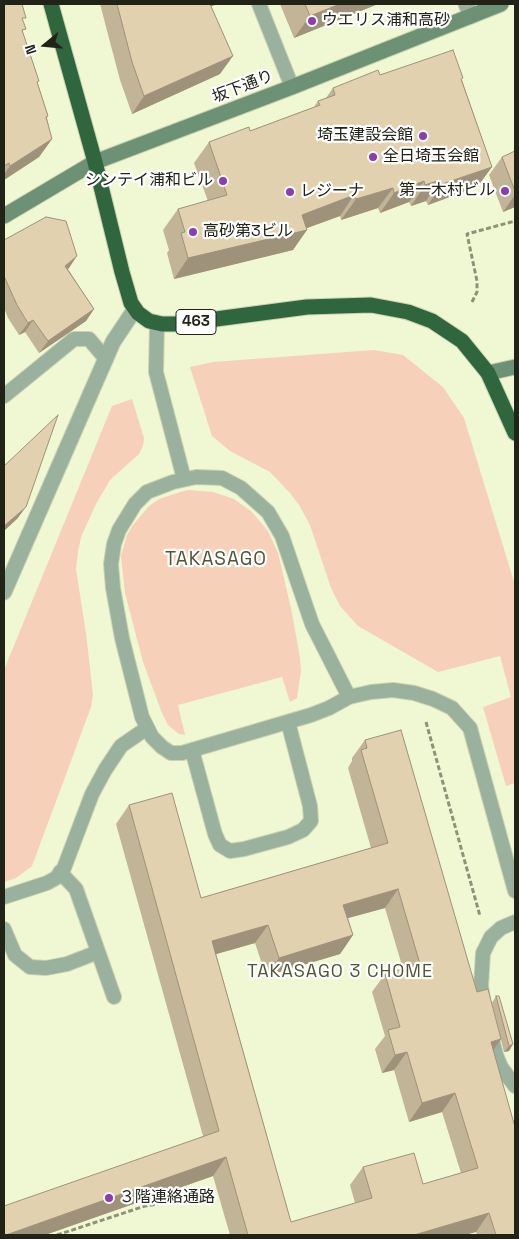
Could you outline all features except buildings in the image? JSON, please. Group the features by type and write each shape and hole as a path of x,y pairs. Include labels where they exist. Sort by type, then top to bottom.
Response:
{"highway":[{"path":"51,4 95,162 122,272 135,309"},
{"name":"463","path":"135,309 149,321 157,324 178,324 307,307 371,305 408,312 432,321 462,341 488,373 515,433"}],"street":[{"name":"坂下通り","path":"4,216 95,162 292,87 468,10 501,4"},
{"path":"4,592 113,342 135,309"},
{"path":"488,373 515,366"}],"lane":[{"path":"259,4 292,87"},
{"path":"157,324 156,372 184,479"},
{"path":"4,396 74,338 89,339 106,359"},
{"path":"349,697 312,624 282,536 268,512 241,488 222,478 196,477 173,482 147,492 135,504 118,530 111,564 122,638 142,717 157,742 171,753 182,753 288,722 329,708 349,697 371,692 393,690 419,695 452,708 470,728 515,891"},
{"path":"192,750 215,834 220,844 230,851 288,837 303,830 311,821 310,806 288,722"},
{"path":"4,897 47,884 56,878 64,868 92,794 105,770 121,746 148,728"},
{"path":"60,872 76,890 114,997"},
{"path":"515,922 501,928 490,937 483,953 481,986 483,1005 496,1055 501,1067 515,1086"},
{"path":"4,929 15,955 30,967 46,968 67,964 98,952"}],"path":[{"path":"472,302 477,292 477,281 467,234 515,221"},
{"path":"419,695 480,918 490,937"},
{"path":"57,1235 145,1206 158,1204"},
{"path":"66,1232 69,1235"}],"shaded area":[{"path":"374,350 403,355 443,387 464,418 515,585 515,783 506,786 483,707 511,697 500,656 438,672 358,626 340,606 331,588 310,525 290,493 270,472 230,451 212,436 190,367 213,362"},
{"path":"132,399 144,438 143,446 139,454 110,480 96,504 81,537 78,552 76,569 93,695 91,707 32,866 16,878 4,882 4,670 112,406"},
{"path":"189,490 213,492 234,499 252,512 268,531 278,553 283,574 292,613 301,671 297,698 290,702 282,677 178,705 185,735 179,734 168,725 143,662 125,593 121,556 127,535 149,506 159,499"}],"place":[{"name":"ウエリス浦和高砂","path":"312,21"},
{"name":"埼玉建設会館","path":"423,136"},
{"name":"全日埼玉会館","path":"373,157"},
{"name":"シンテイ浦和ビル","path":"223,181"},
{"name":"第一木村ビル","path":"505,191"},
{"name":"レジーナ","path":"290,192"},
{"name":"高砂第3ビル","path":"193,232"},
{"name":"３階連絡通路","path":"109,1198"}],"district":[{"name":"TAKASAGO","path":"216,560"},
{"name":"TAKASAGO 3 CHOME","path":"340,972"}]}
